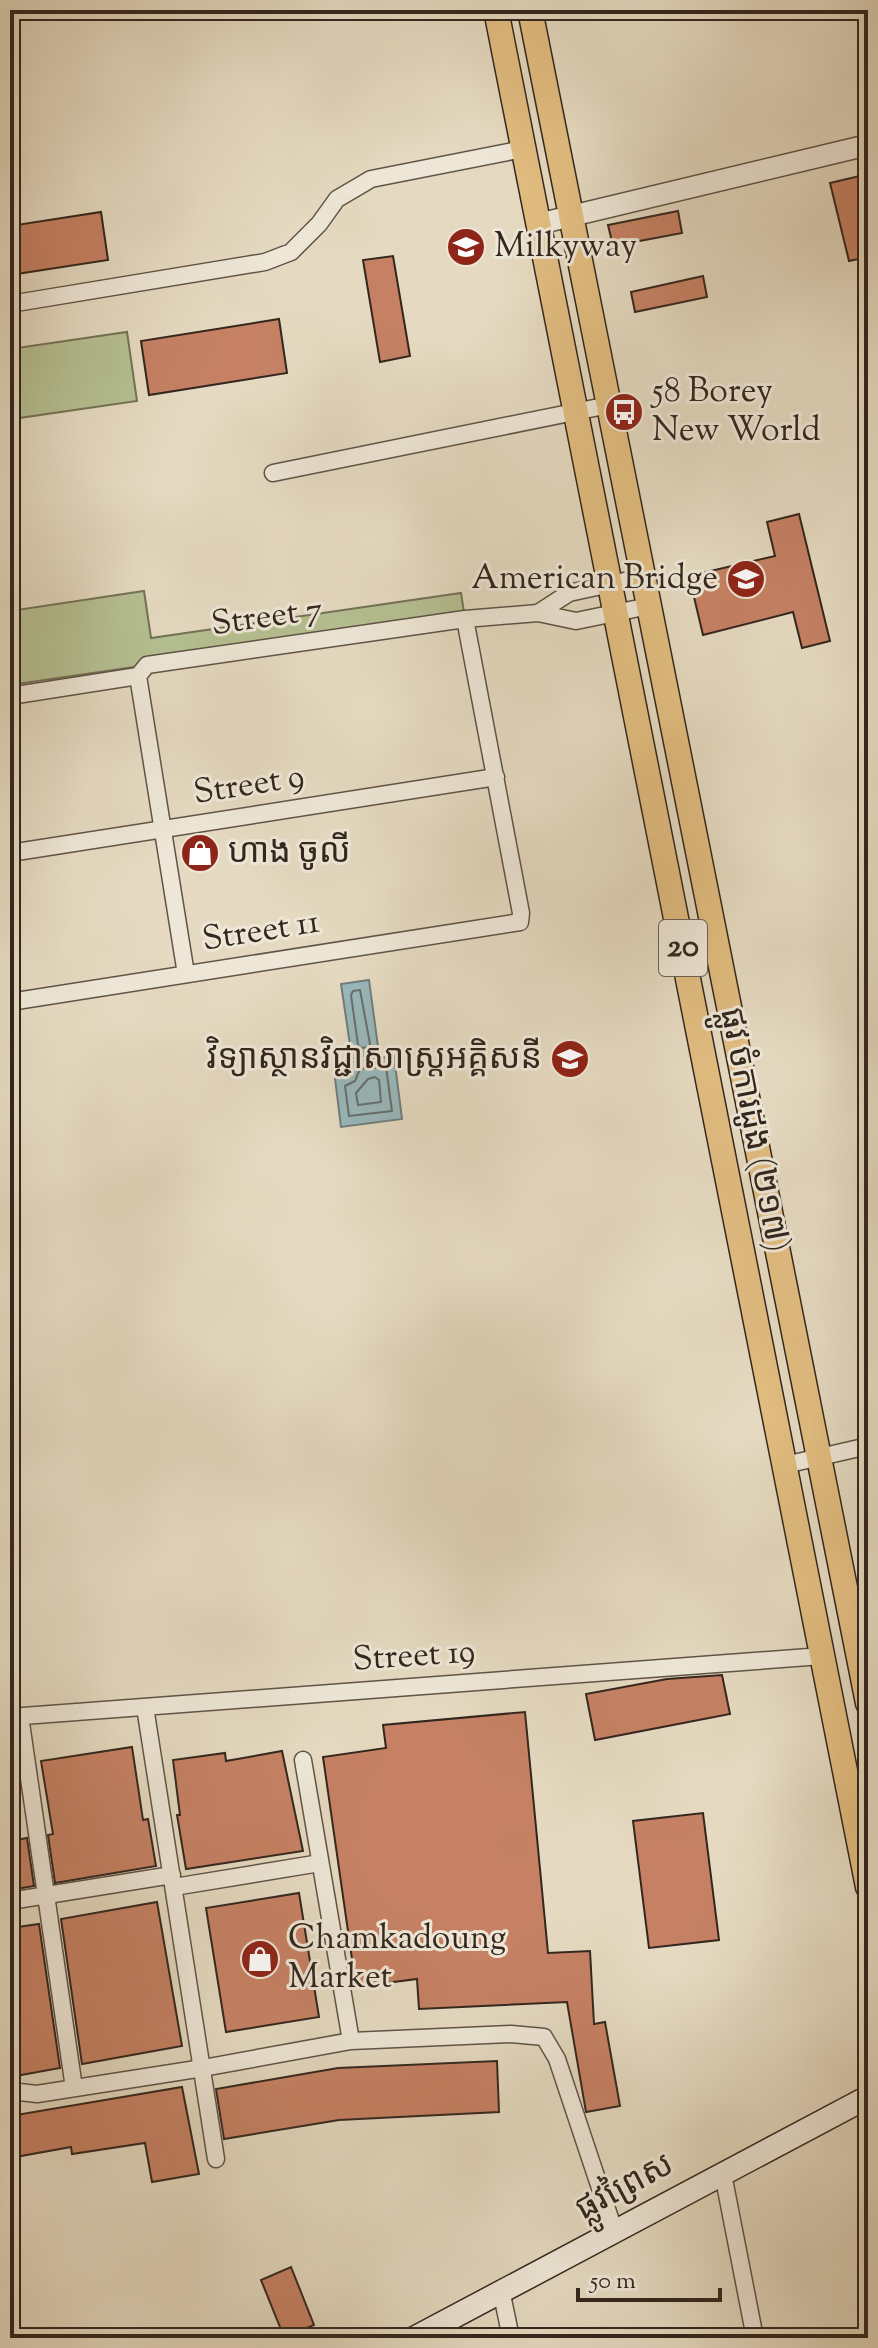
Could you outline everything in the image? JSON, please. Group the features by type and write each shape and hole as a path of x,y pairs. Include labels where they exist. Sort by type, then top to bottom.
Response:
{"main road":[{"name":"ផ្លូវ ចំការដូង (២១៧)","path":"496,10 868,1887"},
{"name":"ផ្លូវ ចំការដូង (២១៧)","path":"530,10 868,1703"},
{"name":"ផ្លូវព្រៃស","path":"414,2338 868,2097"}],"street":[{"path":"538,224 868,145"},
{"path":"10,304 265,262 291,252 319,224 337,199 371,179 523,149"},
{"path":"273,473 609,405"},
{"name":"Street 7","path":"538,613 569,593 643,577"},
{"name":"Street 7","path":"10,696 138,676 147,665 465,619 538,613 576,621 649,606"},
{"path":"465,619 496,777"},
{"path":"138,676 186,974"},
{"name":"Street 9","path":"10,853 496,777"},
{"name":"Street 11","path":"10,1002 520,922 521,913 496,777"},
{"path":"785,1465 868,1446"},
{"name":"Street 19","path":"15,1716 822,1656"},
{"path":"145,1707 216,2159"},
{"path":"15,1716 46,1895 74,2088"},
{"path":"303,1760 351,2041"},
{"path":"10,1901 320,1863"},
{"path":"10,2091 37,2094 351,2041 511,2034 544,2037 557,2059 615,2233"},
{"path":"723,2174 755,2338"},
{"path":"501,2290 511,2338"}],"green space":[{"path":"127,332 137,401 19,418 10,349"},
{"path":"144,591 151,638 461,593 465,619 10,685 10,611"}],"water":[{"path":"369,980 379,1054 352,1058 341,984"},
{"path":"394,1056 402,1119 341,1127 335,1078 350,1076 348,1062"}],"building":[{"path":"868,174 868,257 849,261 830,183"},
{"path":"678,211 682,233 613,246 608,225"},
{"path":"101,212 108,260 10,275 10,226"},
{"path":"393,256 410,356 380,362 363,260"},
{"path":"703,276 707,297 635,312 631,292"},
{"path":"279,319 287,373 149,395 141,341"},
{"path":"799,514 830,641 802,648 793,612 703,635 689,576 775,556 767,522"},
{"path":"722,1675 730,1714 595,1740 586,1694 667,1679"},
{"path":"525,1712 548,1953 590,1951 594,2024 605,2022 620,2106 586,2112 567,2002 419,2009 417,1979 356,1987 323,1757 386,1748 383,1725"},
{"path":"132,1747 143,1820 148,1819 156,1866 55,1883 48,1835 53,1834 41,1761"},
{"path":"282,1751 303,1851 186,1869 177,1815 180,1815 173,1760 225,1753 226,1761"},
{"path":"703,1813 719,1940 649,1948 633,1821"},
{"path":"27,1838 34,1886 10,1890 10,1841"},
{"name":"Chamkadoung Market","path":"299,1893 319,2017 226,2032 206,1908"},
{"path":"157,1902 182,2046 82,2064 61,1919"},
{"path":"39,1924 60,2068 10,2077 10,1928"},
{"path":"497,2061 499,2112 339,2120 224,2139 216,2089 338,2068"},
{"path":"182,2087 199,2174 152,2182 145,2143 72,2154 71,2147 10,2158 10,2116"},
{"path":"291,2267 314,2325 284,2337 261,2280"}],"place":[{"name":"Milkyway","path":"466,247"},
{"name":"58 Borey New World","path":"624,412"},
{"name":"American Bridge","path":"746,579"},
{"name":"ហាង ចូលី","path":"200,853"},
{"name":"វិទ្យាស្ថានវិជ្ជាសាស្រ្តអគ្គិសនី","path":"570,1059"},
{"name":"Chamkadoung Market","path":"260,1959"}]}
